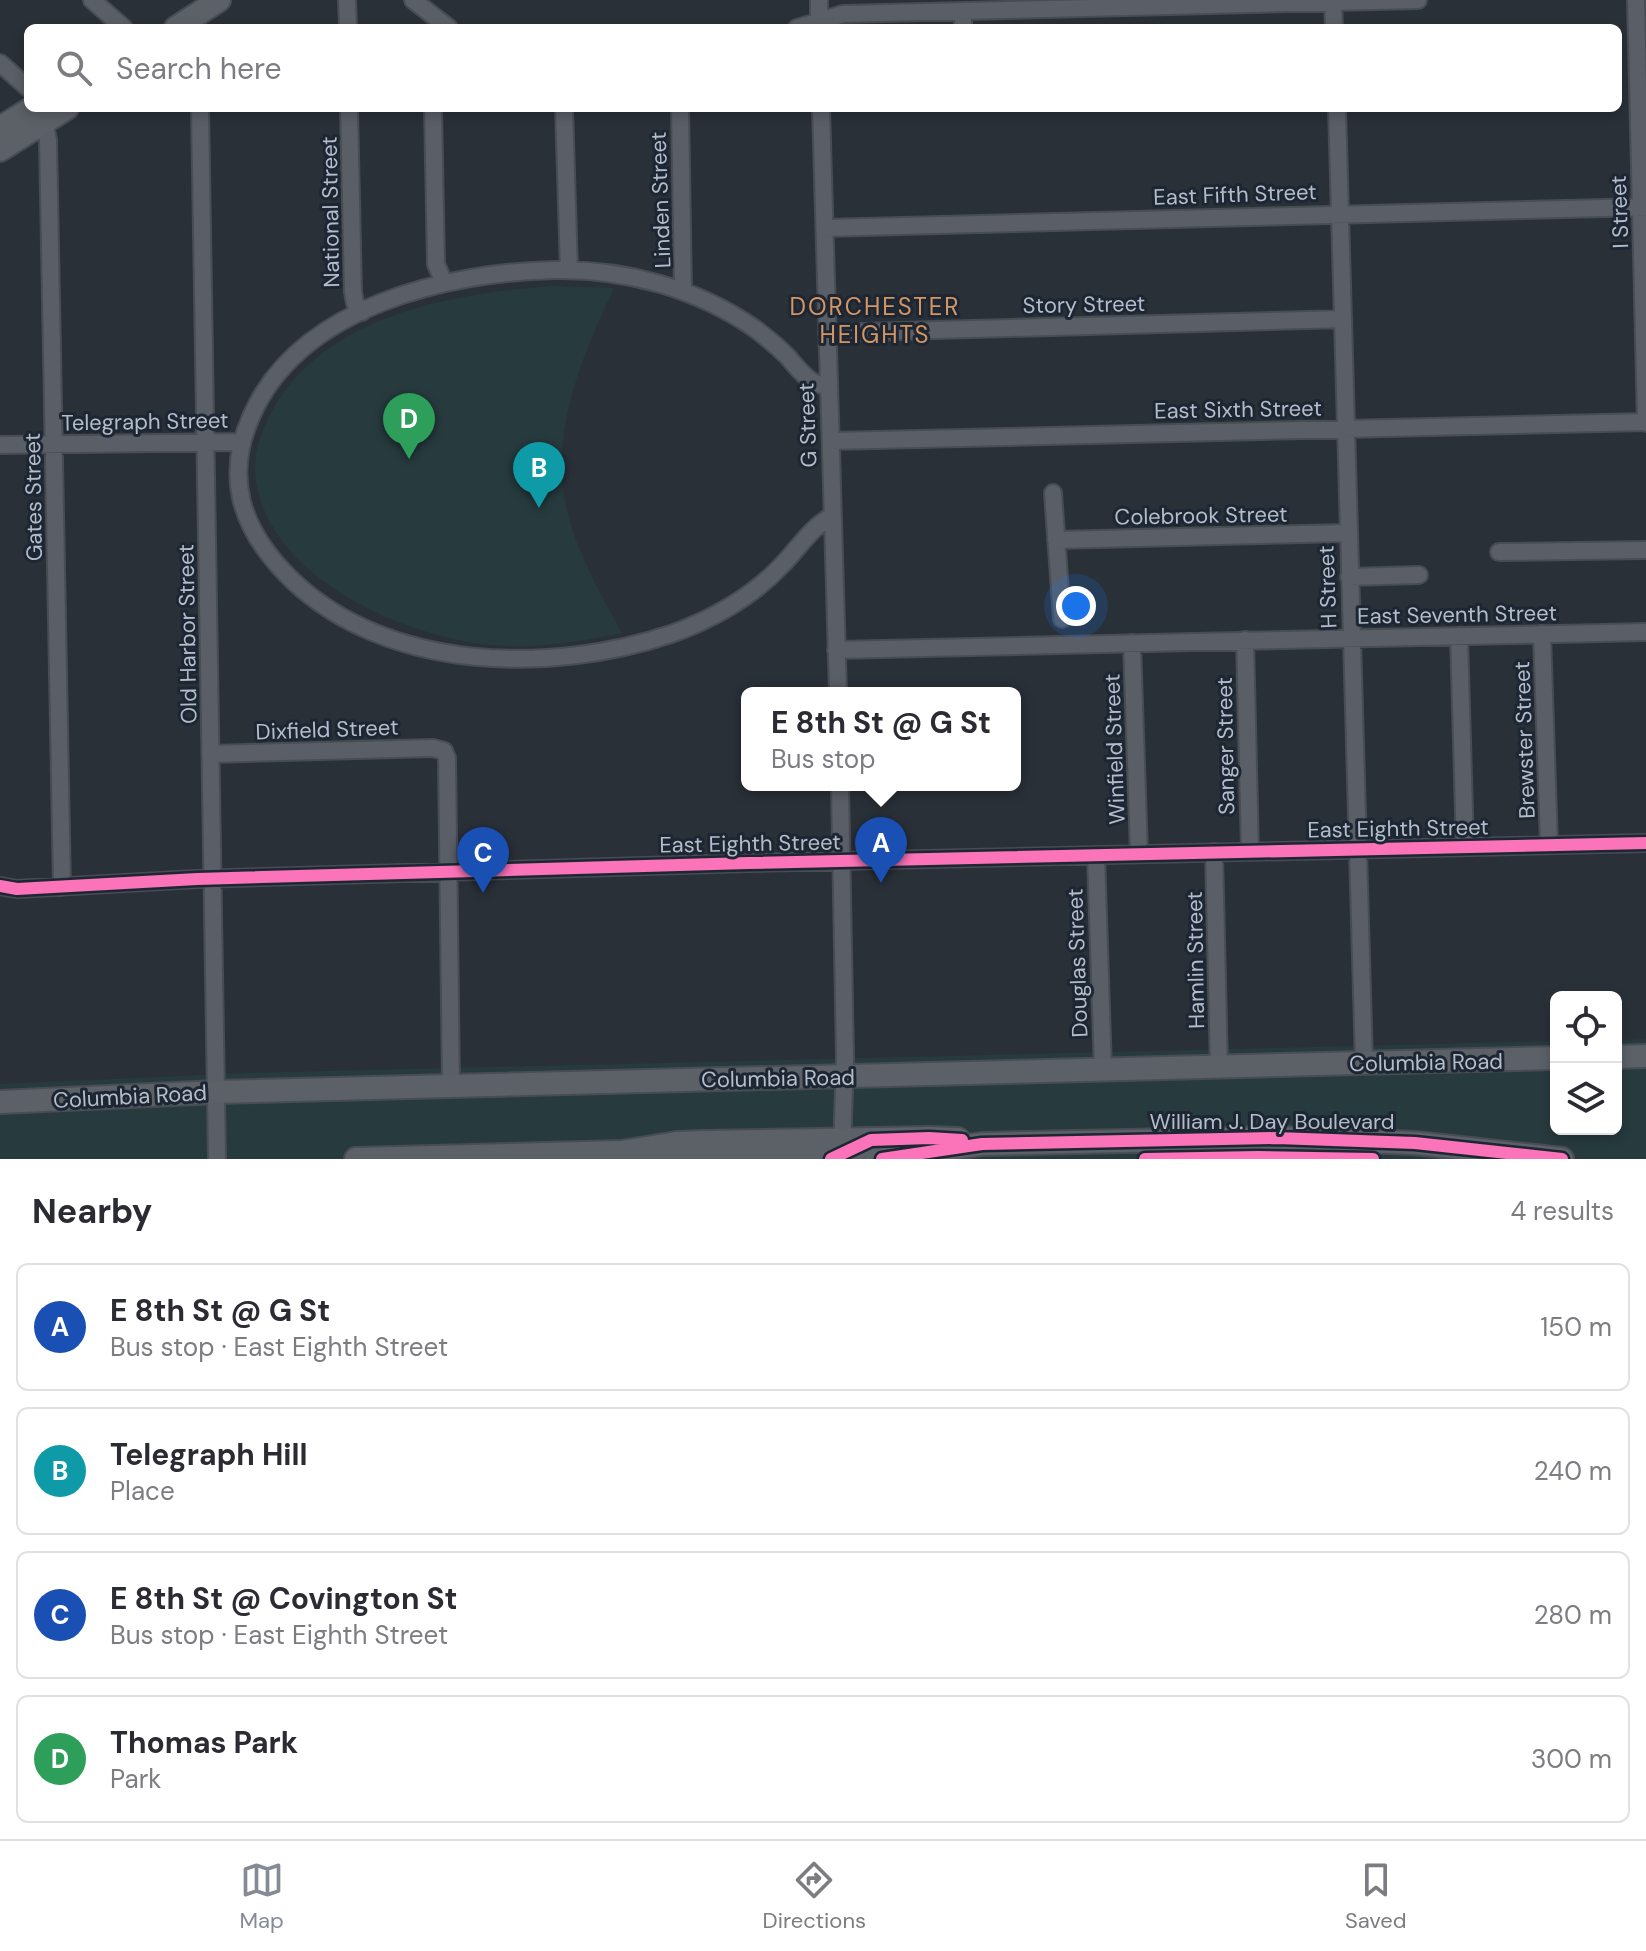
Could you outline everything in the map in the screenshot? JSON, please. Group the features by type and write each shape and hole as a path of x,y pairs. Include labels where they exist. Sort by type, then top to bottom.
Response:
{"main road":[{"path":"187,24 219,0"},
{"path":"0,128 39,113"},
{"path":"0,150 39,113"},
{"path":"1622,1057 1646,1056"},
{"name":"Columbia Road","path":"0,1102 217,1092 1550,1058"},
{"name":"William J. Day Boulevard","path":"876,1149 952,1138 982,1144"},
{"name":"William J. Day Boulevard","path":"876,1149 908,1154 982,1144 1306,1138 1458,1146 1562,1159"},
{"path":"622,1152 677,1143 908,1154"},
{"path":"356,1159 622,1152 698,1159 876,1149"}],"street":[{"path":"92,0 119,24"},
{"path":"347,0 348,24"},
{"path":"413,0 441,24"},
{"path":"819,0 819,24"},
{"path":"821,24 843,14 963,20 1418,0"},
{"name":"I Street","path":"1636,0 1646,422"},
{"path":"1333,2 1334,24"},
{"path":"0,63 24,84"},
{"name":"Old Harbor Street","path":"200,112 217,1159"},
{"name":"National Street","path":"349,112 353,292 355,303 362,312"},
{"path":"433,112 436,264 444,283"},
{"path":"564,112 569,270"},
{"name":"Linden Street","path":"680,112 683,291"},
{"name":"G Street","path":"821,112 838,687"},
{"name":"H Street","path":"1337,112 1364,1063"},
{"name":"Gates Street","path":"39,113 48,140 62,887"},
{"name":"East Fifth Street","path":"825,228 1643,207"},
{"path":"827,385 809,379 779,348 742,320 683,291 628,276 569,270 496,275 444,283 388,300 313,341 286,364 256,405 242,442 239,467 242,503 264,548 285,574 314,600 352,622 412,645 464,656 513,659 562,657 607,651 674,633 718,613 754,591 779,569 817,524 832,516"},
{"name":"Story Street","path":"827,333 1343,319"},
{"name":"East Sixth Street","path":"831,441 1646,422"},
{"name":"Telegraph Street","path":"0,445 242,442"},
{"path":"1053,493 1062,619"},
{"name":"Colebrook Street","path":"1056,540 1347,533"},
{"path":"1499,552 1646,550"},
{"path":"1349,577 1419,575"},
{"name":"East Seventh Street","path":"836,650 1646,632"},
{"name":"Brewster Street","path":"1542,634 1549,845"},
{"path":"1459,636 1465,847"},
{"name":"Sanger Street","path":"1245,640 1250,851"},
{"name":"Winfield Street","path":"1132,643 1139,854"},
{"name":"Dixfield Street","path":"211,754 433,748 444,751 447,758 447,872"},
{"path":"838,1151 844,1077 840,791"},
{"name":"East Eighth Street","path":"0,886 12,889 447,872 1646,843"},
{"name":"Hamlin Street","path":"1214,852 1219,1068"},
{"name":"Douglas Street","path":"1096,855 1103,1070"},
{"path":"447,872 451,1086"}],"green space":[{"path":"552,286 614,288 591,339 572,393 562,449 562,477 575,538 622,633 573,642 523,646 490,645 456,639 382,615 314,574 287,547 267,516 255,473 263,429 294,380 323,353 357,332 394,316 473,295"},
{"path":"1646,1039 1646,1159 0,1159 0,1084 248,1073 1550,1041 1550,1135 1622,1135 1622,1040"}],"cycle path":[{"path":"0,886 17,889 197,879 748,863 1646,843"},
{"path":"882,1159 982,1144 1277,1138 1415,1143 1562,1159"},
{"path":"831,1159 871,1140 962,1140"},
{"path":"1145,1159 1373,1159"}],"place":[{"name":"Thomas Park","path":"409,459"},
{"name":"Telegraph Hill","path":"539,508"},
{"name":"E 8th St @ G St","path":"881,883"},
{"name":"E 8th St @ Covington St","path":"483,893"}],"district":[{"name":"DORCHESTER HEIGHTS","path":"875,321"}]}
